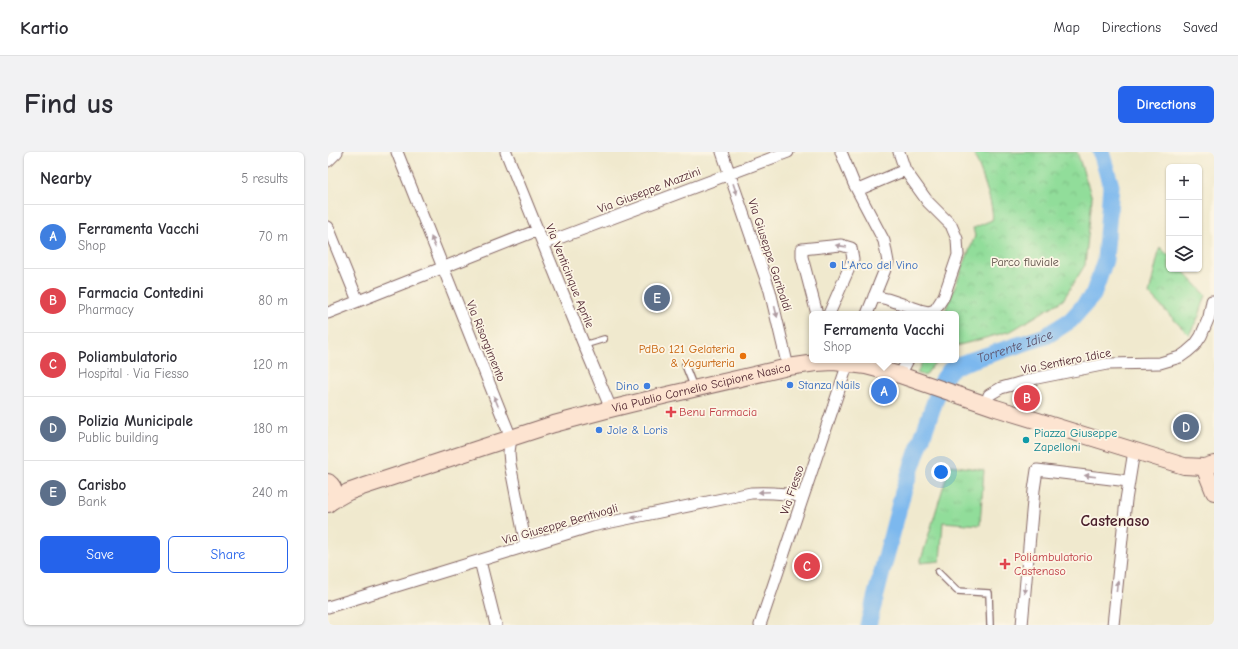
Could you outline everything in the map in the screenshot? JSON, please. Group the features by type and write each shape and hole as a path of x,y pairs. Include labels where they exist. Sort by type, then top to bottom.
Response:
{"street":[{"path":"328,161 337,152"},
{"name":"Via Risorgimento","path":"397,152 511,438 509,452 510,464 526,546"},
{"name":"Via Venticinque Aprile","path":"506,152 610,409"},
{"name":"Via Giuseppe Garibaldi","path":"722,152 770,291 788,367"},
{"name":"Via Giuseppe Mazzini","path":"543,244 788,152"},
{"path":"841,152 858,190 884,240 888,262 868,311"},
{"path":"899,152 905,170 928,202 952,225 957,239 958,255 944,296 935,311"},
{"path":"858,190 905,170"},
{"path":"328,227 358,301"},
{"path":"328,313 538,230"},
{"path":"816,311 802,257 802,249 841,244 851,248 853,259 830,311"},
{"path":"874,296 924,311"},
{"name":"Via Sentiero Idice","path":"991,406 989,395 1001,388 1037,378 1106,364 1160,363 1180,357 1195,344 1201,336 1209,317 1212,301 1214,301"},
{"name":"Via Publio Cornelio Scipione Nasica","path":"330,503 348,492 362,486 554,424 694,389 788,367 813,363"},
{"name":"Via Fiesso","path":"760,625 850,363"},
{"name":"Via Publio Cornelio Scipione Nasica","path":"854,363 901,376 991,406 1184,466 1209,466"},
{"path":"901,376 907,363"},
{"path":"1113,625 1128,481 1134,451"},
{"path":"1209,466 1214,492"},
{"path":"1022,625 1037,470 1128,481"},
{"path":"329,482 335,493 330,503"},
{"name":"Via Publio Cornelio Scipione Nasica","path":"329,482 346,487 362,486"},
{"name":"Via Giuseppe Bentivogli","path":"328,607 592,526 751,493 771,492 803,497"},
{"path":"480,560 496,625"}],"lane":[{"path":"584,345 604,339"},
{"path":"685,365 694,389"},
{"path":"938,572 957,591 989,593 990,625"}],"green space":[{"name":"Parco fluviale","path":"973,152 1077,152 1092,198 1085,265 1063,300 1011,331 959,345 959,311 945,311 975,236 973,228 992,220 993,215 986,186"},
{"path":"1160,247 1166,253 1166,272 1184,272 1206,295 1199,316 1189,335 1149,294"},
{"path":"922,363 935,363 925,376 917,373"},
{"path":"950,465 984,470 980,525 943,522 940,561 920,563"}],"waterway":[{"name":"Torrente Idice","path":"868,625 903,492 942,381 950,370 960,364 1046,336 1071,320 1093,295 1105,260 1111,186 1101,152"}],"place":[{"name":"L'Arco del Vino","path":"833,265"},
{"name":"Carisbo","path":"657,298"},
{"name":"PdBo 121 Gelateria & Yogurteria","path":"743,356"},
{"name":"Stanza Nails","path":"790,385"},
{"name":"Dino","path":"647,386"},
{"name":"Ferramenta Vacchi","path":"884,391"},
{"name":"Farmacia Contedini","path":"1027,398"},
{"name":"Benu Farmacia","path":"671,412"},
{"name":"Polizia Municipale","path":"1186,427"},
{"name":"Jole & Loris","path":"599,430"},
{"name":"Piazza Giuseppe Zapelloni","path":"1026,440"},
{"name":"Poliambulatorio Castenaso","path":"1005,564"},
{"name":"Poliambulatorio","path":"807,566"}],"district":[{"name":"Castenaso","path":"1115,520"}]}
